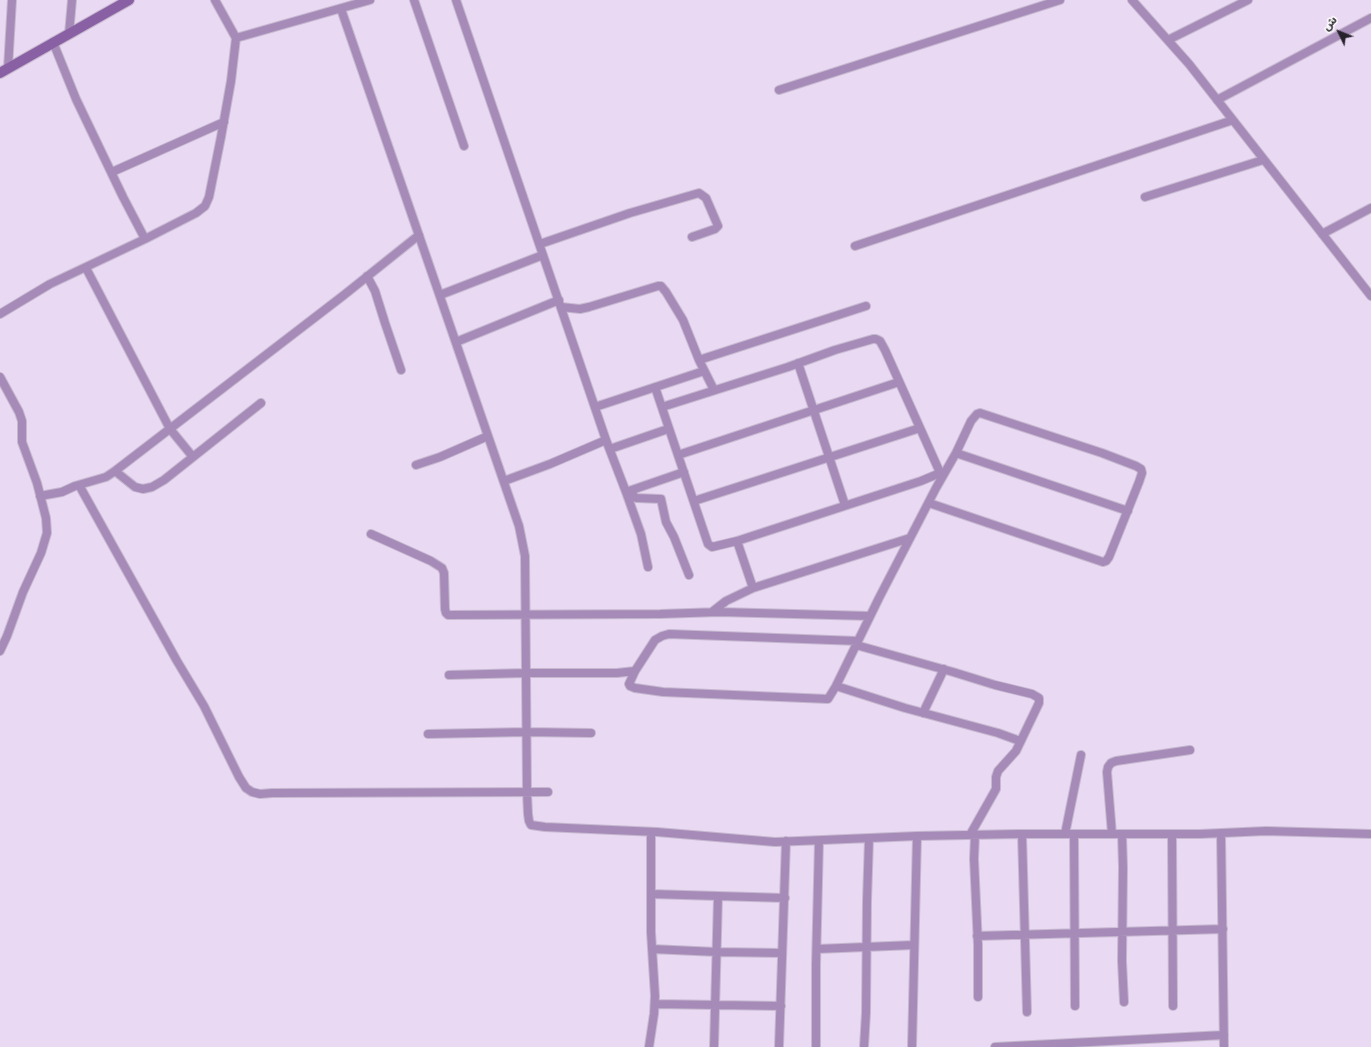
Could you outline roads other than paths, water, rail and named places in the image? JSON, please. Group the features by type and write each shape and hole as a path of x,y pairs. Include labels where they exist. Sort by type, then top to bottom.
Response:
{"street":[{"path":"4,70 12,0"},
{"path":"69,34 72,0"},
{"path":"0,314 50,284 145,239 196,213 205,206 209,198 224,122 236,38 215,0"},
{"path":"236,38 370,0"},
{"path":"414,0 464,146"},
{"path":"456,0 606,440 628,491 641,534 648,567"},
{"path":"779,90 1060,0"},
{"path":"1132,0 1168,40 1217,100 1371,296"},
{"path":"1168,40 1248,0"},
{"path":"4,70 125,1"},
{"path":"341,9 519,526 525,556 527,792 528,814 531,825 651,832 717,838 786,841 819,841 917,836 1172,834 1266,831 1371,834"},
{"path":"1217,100 1371,18"},
{"path":"53,42 76,99 145,239"},
{"path":"855,246 1232,120"},
{"path":"112,172 224,122"},
{"path":"1145,197 1263,160"},
{"path":"540,244 630,213 699,193 706,198 718,226 715,230 692,236"},
{"path":"1322,234 1371,208"},
{"path":"40,496 62,492 79,485 106,478 419,235"},
{"path":"440,295 544,256"},
{"path":"86,268 170,429 193,457"},
{"path":"367,276 376,291 385,324 401,370"},
{"path":"456,342 560,304 580,309 661,286 683,320 699,360 714,390"},
{"path":"699,360 866,306"},
{"path":"662,407 835,350 876,339 880,341 883,346 941,475"},
{"path":"798,363 845,505"},
{"path":"595,407 704,371"},
{"path":"0,377 19,412 22,421 22,442 40,496 46,518 47,533 41,553 23,592 0,651"},
{"path":"678,454 899,382"},
{"path":"655,387 709,546 715,547 737,541 941,475"},
{"path":"115,471 135,487 143,489 152,487 164,480 262,403"},
{"path":"929,503 1103,562 1109,557 1140,482 1142,473 1141,469 1136,466 1109,455 980,413 974,416 956,453 941,475 929,503 870,616 857,643 836,686 830,697 826,699 663,692 635,688 630,686 629,681 655,640 669,634 857,643 995,685 1032,694 1039,698 1040,703 1016,751 998,771 996,777 996,789 984,809 972,835 977,936 978,996"},
{"path":"694,501 920,428"},
{"path":"610,449 668,429"},
{"path":"416,465 440,457 488,436"},
{"path":"504,481 550,464 606,440"},
{"path":"956,453 1128,511"},
{"path":"628,491 684,472"},
{"path":"79,485 177,661 204,706 239,777 246,788 252,792 260,794 548,792"},
{"path":"628,491 636,498 661,499 666,522 674,537 689,575"},
{"path":"371,534 431,561 442,568 444,573 445,609 448,615 660,614 712,612 870,616"},
{"path":"712,612 726,601 753,588 910,538"},
{"path":"737,541 753,588"},
{"path":"924,713 944,669"},
{"path":"448,675 635,672"},
{"path":"836,686 924,713 998,733 1020,741"},
{"path":"428,734 526,732 591,733"},
{"path":"1112,834 1107,772 1111,763 1190,750"},
{"path":"1064,834 1082,755"},
{"path":"649,1047 655,1004 652,949 651,832"},
{"path":"1221,833 1224,1047"},
{"path":"1022,834 1027,1012"},
{"path":"1074,834 1075,1006"},
{"path":"1122,834 1122,961 1124,1002"},
{"path":"1172,834 1173,1006"},
{"path":"912,1047 917,836"},
{"path":"864,1047 869,839"},
{"path":"780,1047 786,841"},
{"path":"816,1047 819,841"},
{"path":"651,894 785,898"},
{"path":"714,1047 718,897"},
{"path":"977,936 1223,929"},
{"path":"817,949 914,945"},
{"path":"652,949 782,953"},
{"path":"655,1004 781,1006"},
{"path":"995,1047 1224,1035"}]}
